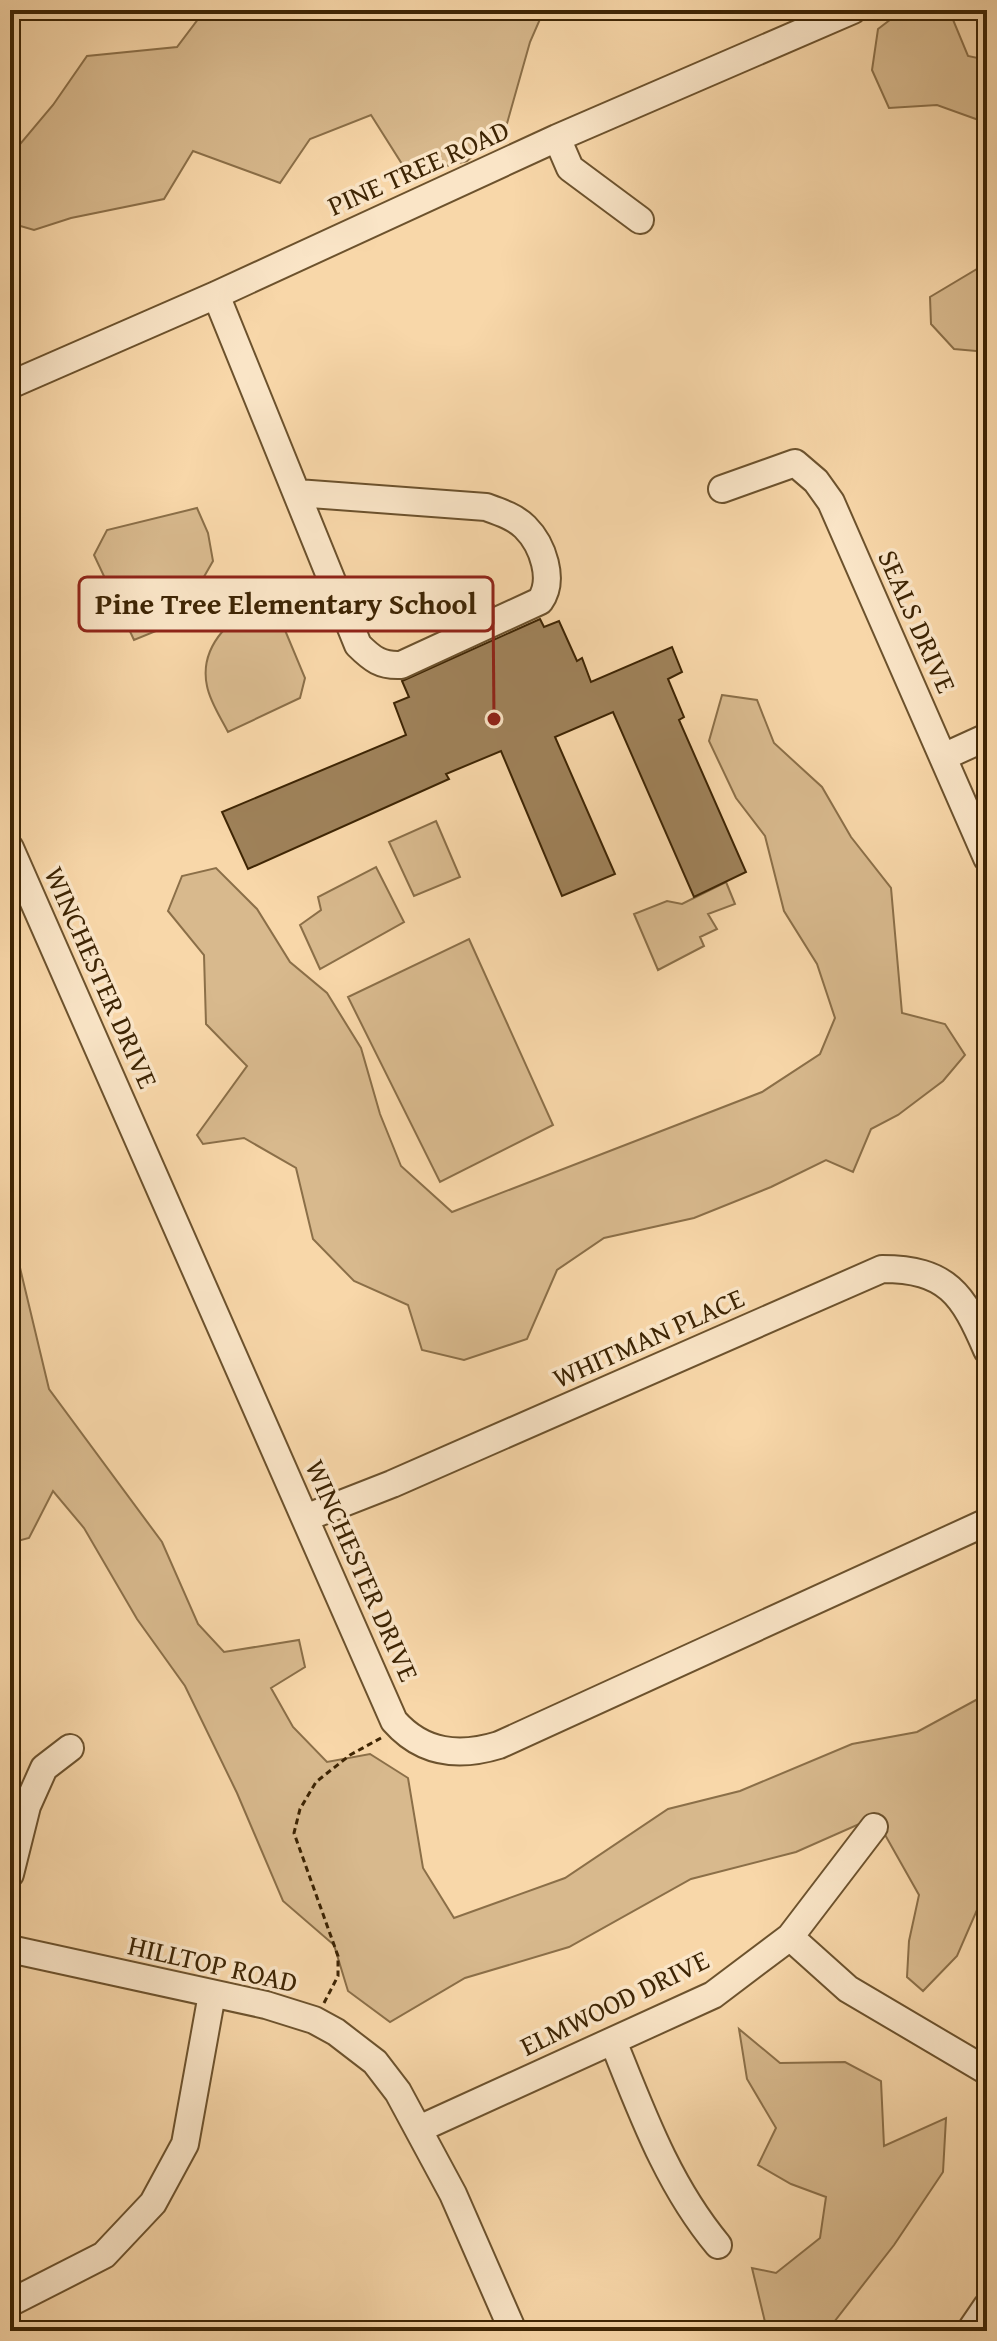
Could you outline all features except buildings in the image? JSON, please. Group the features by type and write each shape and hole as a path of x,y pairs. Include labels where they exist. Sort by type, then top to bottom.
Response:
{"street":[{"name":"PINE TREE ROAD","path":"10,385 216,295 557,138 853,10"},
{"path":"557,138 570,168 640,220"},
{"path":"216,295 358,645 374,660 389,666 401,665 540,601 548,590 547,573 535,539 524,526 504,513 486,507 297,493"},
{"name":"SEALS DRIVE","path":"722,489 795,463 816,481 831,502 987,858"},
{"path":"943,757 987,737"},
{"name":"WINCHESTER DRIVE","path":"10,848 400,1727 425,1746 459,1754 499,1745 987,1522"},
{"name":"WHITMAN PLACE","path":"305,1518 392,1484 882,1269 913,1269 932,1275 952,1288 971,1313 987,1350"},
{"path":"10,1874 27,1806 44,1768 70,1748"},
{"name":"ELMWOOD DRIVE","path":"419,2129 713,1995 790,1937 874,1827"},
{"path":"790,1937 848,1989 987,2071"},
{"name":"HILLTOP ROAD","path":"10,1949 212,1994 314,2020 336,2032 375,2062 398,2092 453,2194 513,2331"},
{"path":"10,2303 104,2255 153,2203 185,2144 212,1994"},
{"path":"613,2041 658,2150 689,2210 718,2245"},
{"path":"970,2331 987,2306"}],"path":[{"path":"314,2020 338,1976 338,1956 300,1857 294,1833 300,1809 316,1782 350,1755 400,1727"}],"shaded area":[{"path":"205,10 544,10 530,42 506,127 467,161 409,175 371,115 310,139 280,183 193,151 164,199 71,218 34,230 10,223 10,156 53,105 87,56 177,47"},
{"path":"903,10 949,10 968,56 987,60 987,123 937,105 889,108 872,70 878,29"},
{"path":"987,263 987,352 954,349 931,324 930,297"},
{"path":"197,508 208,533 213,561 178,622 134,640 94,555 107,530"},
{"path":"272,599 305,678 300,698 228,732 208,692 208,656 214,643 233,621"},
{"path":"722,695 757,700 774,743 822,787 851,837 891,888 902,1013 945,1024 965,1055 943,1081 898,1115 871,1129 853,1172 826,1160 771,1187 694,1218 604,1238 557,1270 527,1339 464,1360 422,1350 408,1305 354,1281 313,1239 296,1168 244,1138 203,1144 197,1135 247,1066 206,1024 204,955 168,911 182,876 216,868 257,909 290,962 327,993 361,1048 380,1114 401,1166 452,1212 762,1092 820,1054 835,1018 817,964 784,911 765,836 736,798 709,741"},
{"path":"436,821 460,877 414,896 389,842"},
{"path":"376,867 404,922 320,969 300,925 321,910 318,897"},
{"path":"726,882 735,904 708,914 717,929 700,937 704,946 658,970 634,914 667,901 682,904"},
{"path":"469,939 553,1125 440,1182 348,997"},
{"path":"10,1226 49,1389 162,1542 198,1624 224,1652 299,1640 305,1667 271,1688 293,1727 327,1762 370,1754 408,1778 423,1868 454,1918 565,1878 668,1809 740,1791 852,1744 917,1732 987,1694 987,1900 980,1903 957,1956 923,1991 907,1977 909,1941 919,1895 875,1817 796,1852 691,1879 569,1947 465,1978 390,2022 348,1991 334,1945 283,1901 237,1793 185,1686 137,1619 84,1528 53,1491 29,1538 10,1543"},
{"path":"739,2029 780,2063 845,2062 881,2081 884,2146 946,2118 943,2172 894,2245 827,2331 763,2331 766,2326 752,2268 776,2273 820,2238 826,2197 791,2184 758,2165 776,2128 747,2079"}],"place":[{"name":"Pine Tree Elementary School","path":"494,719"}]}
